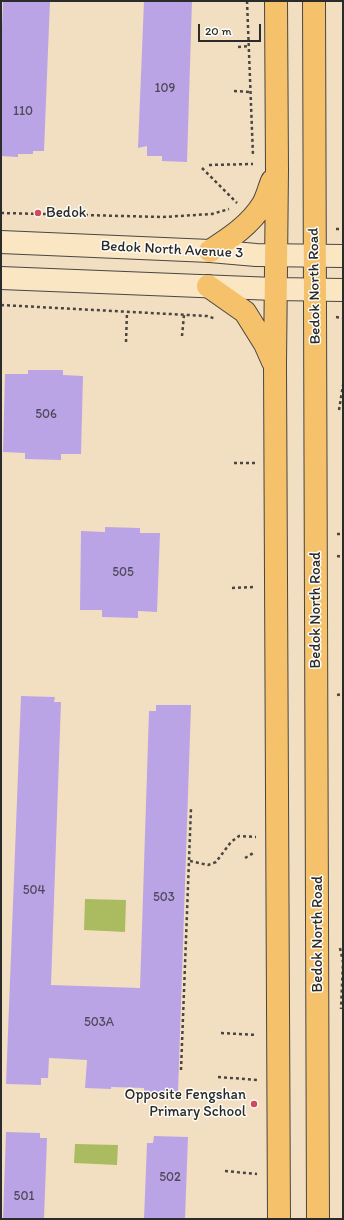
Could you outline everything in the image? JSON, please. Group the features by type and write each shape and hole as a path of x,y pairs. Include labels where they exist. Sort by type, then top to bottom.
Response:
{"main road":[{"path":"276,1 274,289 279,1219"},
{"name":"Bedok North Road","path":"314,1 318,1219"},
{"path":"210,251 235,235 250,220 263,203 276,170"},
{"name":"Bedok North Avenue 3","path":"1,242 210,251 256,255 275,254 343,256"},
{"path":"1,278 274,289 343,290"},
{"path":"208,286 245,312 265,344 275,365"}],"path":[{"path":"247,1 253,172"},
{"path":"238,46 249,46"},
{"path":"234,91 251,92"},
{"path":"210,165 253,164"},
{"path":"1,213 163,217 212,214 241,206 202,168"},
{"path":"1,305 207,316 222,323"},
{"path":"126,342 128,312"},
{"path":"182,336 184,315"},
{"path":"234,463 256,462"},
{"path":"182,1070 191,808"},
{"path":"190,861 208,865 216,862 232,842 239,836 257,837"},
{"path":"245,858 258,851"},
{"path":"222,1033 258,1035"},
{"path":"218,1077 259,1080"},
{"path":"225,1170 260,1174"}],"green space":[{"path":"85,899 126,900 125,932 84,930"},
{"path":"75,1144 118,1145 117,1165 74,1163"}],"building":[{"path":"3,1 50,1 44,151 33,151 33,154 18,154 18,157 1,156 1,57"},
{"path":"144,1 192,1 187,162 162,161 162,156 147,156 147,146 138,148"},
{"path":"28,370 63,370 63,375 83,376 81,454 61,454 61,460 25,459 25,453 3,452 5,374 28,374"},
{"path":"105,527 140,528 140,533 160,533 157,612 138,611 138,618 102,617 102,610 80,610 81,531 105,532"},
{"path":"21,696 55,697 54,702 61,702 51,985 140,988 149,711 156,711 156,705 191,705 178,1093 144,1093 144,1088 85,1088 87,1060 49,1058 48,1078 41,1078 41,1085 6,1084"},
{"path":"6,1132 40,1133 40,1138 47,1138 44,1219 3,1219"},
{"path":"154,1136 188,1137 185,1219 144,1219 147,1143 153,1143"}],"place":[{"name":"Bedok","path":"38,213"},
{"name":"Opposite Fengshan Primary School","path":"254,1104"}]}
